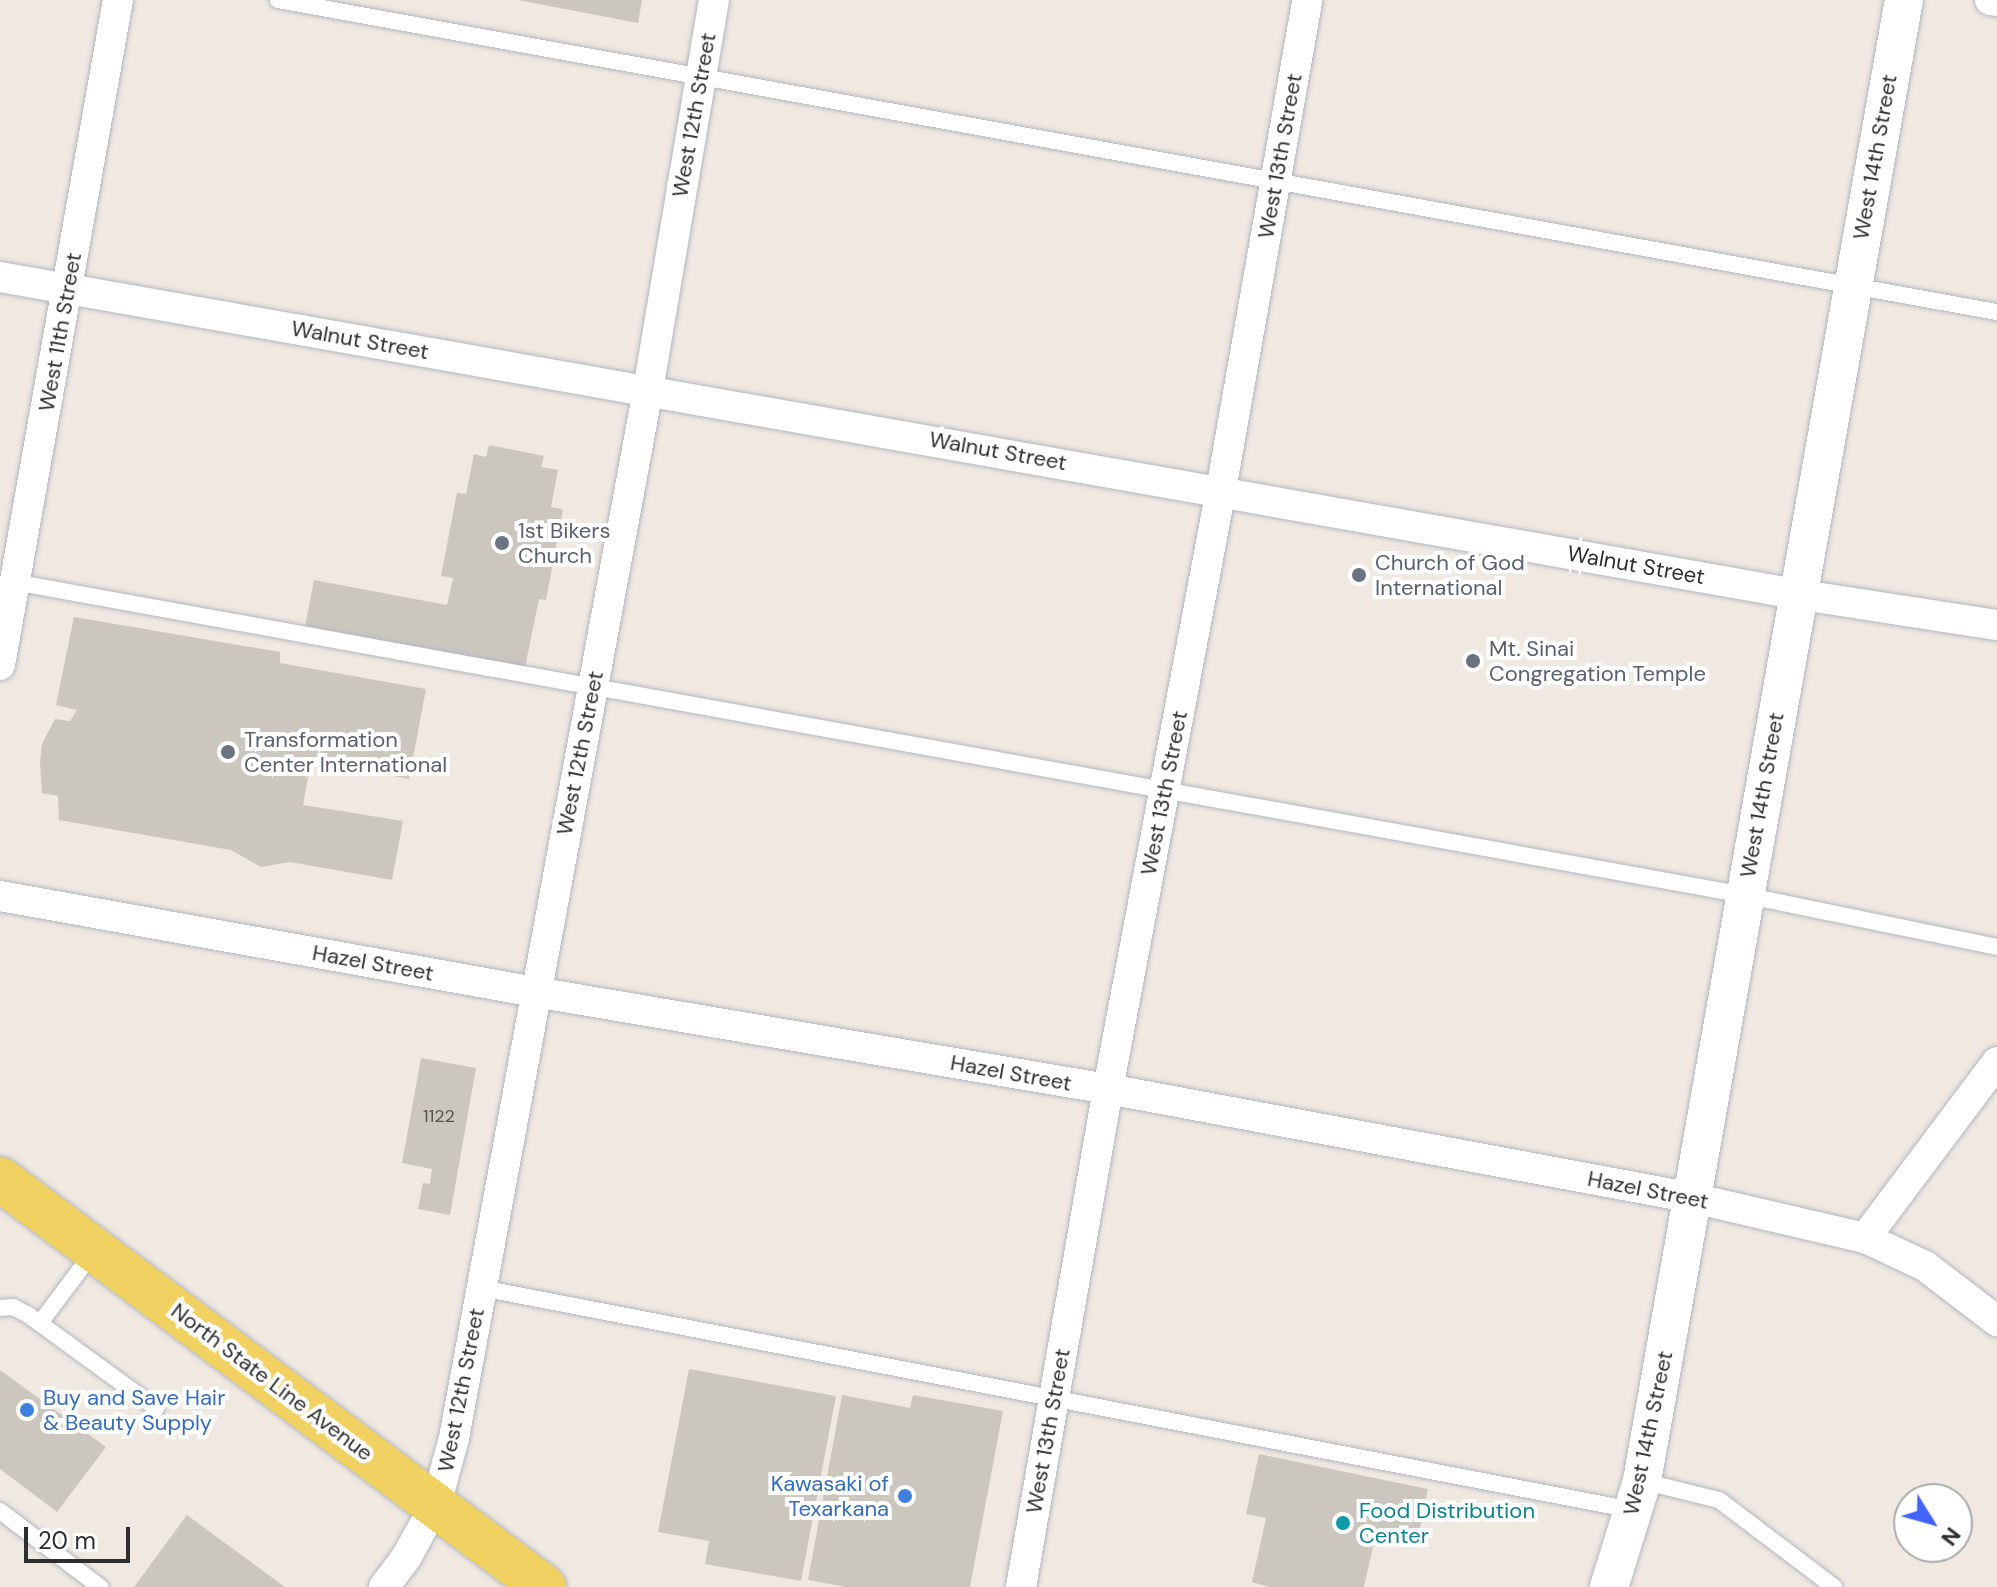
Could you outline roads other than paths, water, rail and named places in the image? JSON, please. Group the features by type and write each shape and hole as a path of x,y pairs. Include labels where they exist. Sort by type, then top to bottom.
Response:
{"main road":[{"name":"North State Line Avenue","path":"0,1180 544,1587"}],"street":[{"name":"West 11th Street","path":"0,665 7,580 68,290 118,0"},
{"name":"West 12th Street","path":"384,1587 407,1556 436,1504 448,1468 648,390 714,0"},
{"name":"West 13th Street","path":"1021,1587 1108,1089 1221,490 1307,0"},
{"name":"West 14th Street","path":"1609,1587 1638,1496 1904,0"},
{"path":"1990,0 1997,1"},
{"name":"Walnut Street","path":"0,277 1221,490 1796,594 1997,625"},
{"name":"Hazel Street","path":"0,896 535,992 1108,1089 1693,1198 1865,1238 1925,1266 1997,1321"},
{"path":"1865,1238 1997,1062"}],"lane":[{"path":"278,0 1851,288 1997,312"},
{"path":"7,580 1744,895 1997,947"},
{"path":"40,1323 95,1250"},
{"path":"481,1288 1054,1396 1638,1496 1719,1500 1834,1587"},
{"path":"0,1308 13,1307 40,1323 156,1408"},
{"path":"0,1511 100,1587"}],"place":[{"name":"1st Bikers Church","path":"502,543"},
{"name":"Church of God International","path":"1359,575"},
{"name":"Mt. Sinai Congregation Temple","path":"1473,661"},
{"name":"Transformation Center International","path":"228,752"},
{"name":"Buy and Save Hair & Beauty Supply","path":"27,1410"},
{"name":"Kawasaki of Texarkana","path":"905,1496"},
{"name":"Food Distribution Center","path":"1343,1523"}]}
